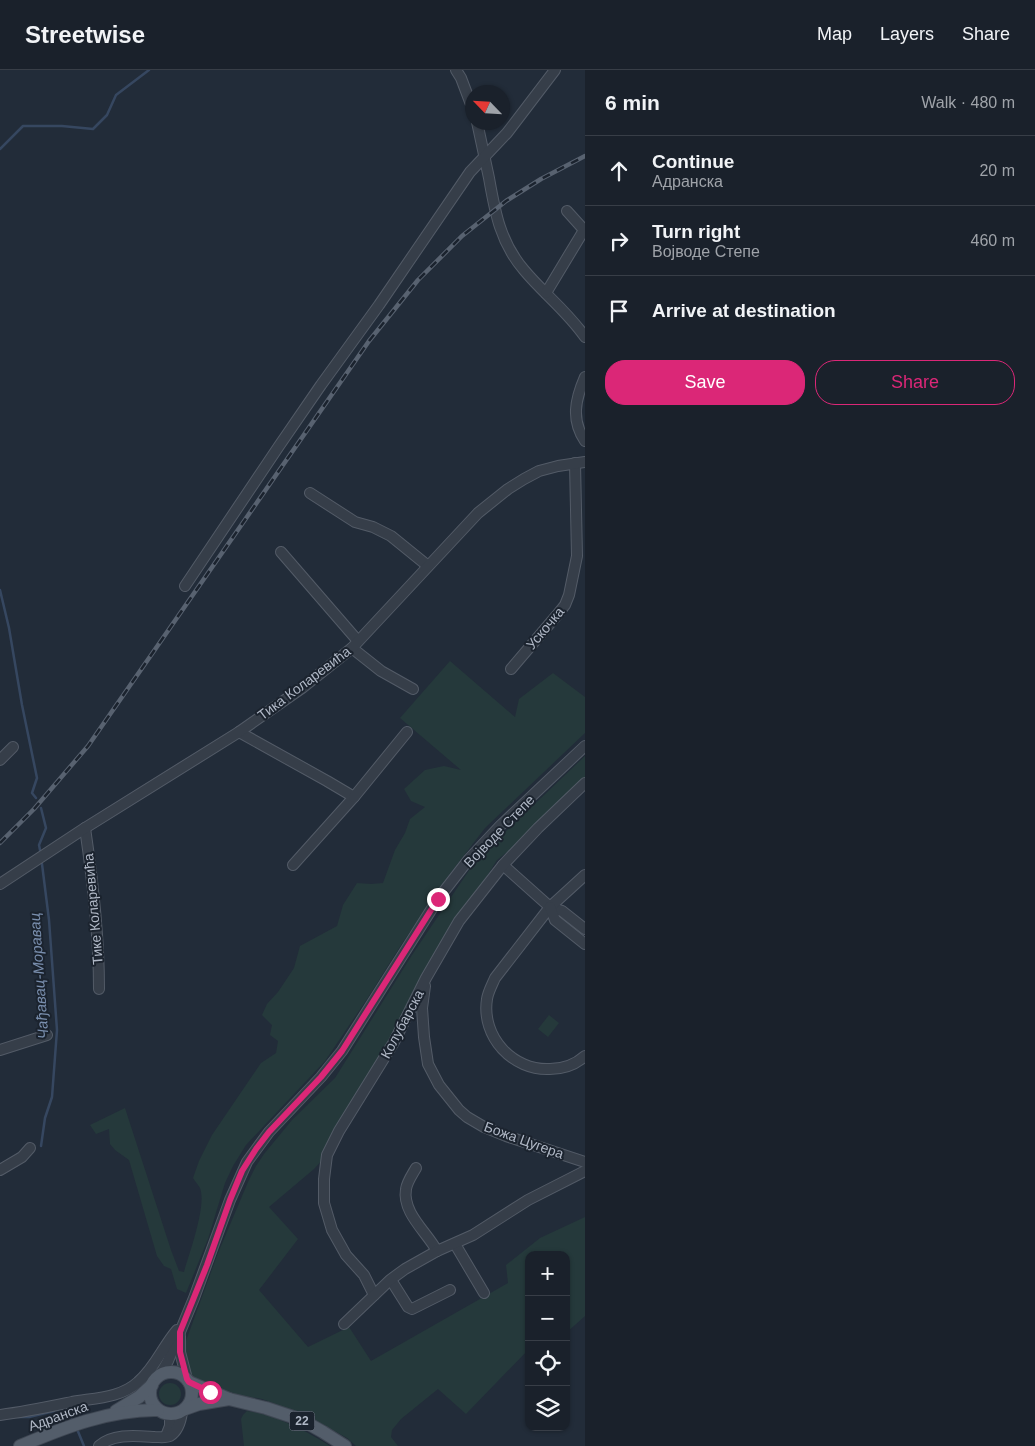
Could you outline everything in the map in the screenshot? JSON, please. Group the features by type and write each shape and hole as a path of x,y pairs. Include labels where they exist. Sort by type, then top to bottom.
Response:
{"main road":[{"name":"22","path":"156,1380 168,1372 176,1373 188,1381"},
{"path":"156,1380 150,1393 151,1401 174,1411 190,1404 192,1389 188,1381"},
{"name":"Адранска","path":"20,1446 107,1415 132,1403 156,1380"},
{"name":"Адранска","path":"188,1381 229,1399 261,1406 302,1420 345,1446"},
{"name":"Адранска","path":"107,1415 147,1410 174,1411 198,1404 229,1399"}],"street":[{"path":"456,70 465,89"},
{"path":"185,586 321,385 379,305 470,172 507,133 550,72"},
{"path":"479,130 497,219 511,252 523,269 575,322 585,337"},
{"path":"546,293 584,230 567,211"},
{"path":"585,378 579,390 576,412 579,430 585,442"},
{"name":"Тика Коларевића","path":"0,884 85,828 239,732 302,688 355,644 478,512 508,489 539,471 580,462"},
{"name":"Ускочка","path":"511,668 558,615 569,595 576,556 580,462"},
{"path":"310,493 355,522 391,536 428,566"},
{"path":"281,552 355,644 381,671 413,689"},
{"path":"239,732 354,797"},
{"path":"292,866 354,797 407,732"},
{"name":"Војводе Степе","path":"156,1380 180,1332 207,1265 237,1181 247,1162 269,1132 329,1068 342,1051 434,905 469,859 500,826 585,746"},
{"path":"0,760 13,747"},
{"name":"Колубарска","path":"374,1295 364,1275 346,1256 332,1230 324,1203 327,1155 339,1130 394,1042 426,978 460,921 503,865 585,783"},
{"name":"Тике Коларевића","path":"85,828 97,925 99,989"},
{"path":"503,865 550,907 562,911 585,929"},
{"path":"585,875 550,907 495,978 487,1000 488,1023 494,1038 504,1052 519,1063 540,1070 559,1069 570,1066 585,1056"},
{"path":"550,907 555,920 585,944"},
{"name":"Божа Цугера","path":"426,978 422,1008 428,1064 439,1085 459,1110 484,1127 585,1162"},
{"path":"0,1050 47,1035"},
{"path":"0,1170 22,1156 30,1148"},
{"path":"416,1168 406,1188 407,1205 437,1251"},
{"path":"344,1324 405,1268 473,1235 528,1200 585,1171"},
{"path":"455,1244 484,1293"},
{"path":"391,1280 408,1307 412,1309 450,1290"},
{"path":"0,1415 111,1395 126,1390 135,1385 145,1375 184,1321"},
{"name":"Војводе Степе","path":"180,1332 180,1352 188,1381"},
{"path":"99,1446 109,1439 119,1441 170,1436 176,1431 180,1420 174,1411"}],"green space":[{"path":"450,661 515,717 519,699 553,673 585,697 585,733 485,828 449,875 325,1061 246,1145 225,1183 208,1239 186,1293 177,1289 171,1269 164,1266 157,1256 129,1160 110,1144 109,1129 96,1134 90,1125 125,1108 171,1250 179,1271 184,1272 201,1206 202,1196 200,1188 193,1178 199,1161 212,1135 261,1063 276,1053 278,1041 270,1035 272,1025 262,1015 267,1004 278,992 294,968 300,946 337,926 343,905 357,883 383,883 395,850 405,833 410,819 425,807 411,801 404,789 425,770 444,766 461,770 400,718"},
{"path":"585,756 585,783 538,828 497,860 459,921 327,1155 314,1169 269,1207 298,1239 259,1290 308,1347 349,1327 371,1361 508,1283 506,1265 540,1238 585,1217 585,1316 570,1329 570,1251 525,1251 525,1353 466,1414 438,1389 401,1419 392,1430 391,1437 398,1446 356,1446 347,1438 292,1410 262,1399 213,1390 191,1380 183,1349 218,1253 256,1166 292,1120 335,1078 412,955 470,869 500,837"},
{"path":"549,1015 559,1023 548,1037 538,1029"},
{"path":"170,1383 180,1390 181,1394 174,1404 170,1405 160,1398 159,1394 166,1384"},
{"path":"247,1411 290,1424 330,1446 244,1446 241,1419"}],"waterway":[{"name":"Чађавац-Моравац","path":"0,149 23,126 62,126 93,129 107,115 116,95 149,70"},
{"name":"Чађавац-Моравац","path":"0,590 37,778 32,793 36,798"},
{"name":"Чађавац-Моравац","path":"40,850 39,845 46,828 41,808"},
{"name":"Чађавац-Моравац","path":"41,1146 45,1118 52,1097 57,1030 49,920 42,864"},
{"path":"59,1409 67,1409 74,1422"},
{"path":"18,1417 29,1417 54,1411"},
{"path":"77,1429 84,1446"}],"railway":[{"path":"0,843 34,809 88,746 369,341 418,280 462,236 506,201 541,179 585,156"}],"route":[{"path":"210,1392 189,1382 187,1379 180,1352 180,1332 207,1265 237,1181 247,1162 269,1132 321,1077 342,1051 438,899"}]}
